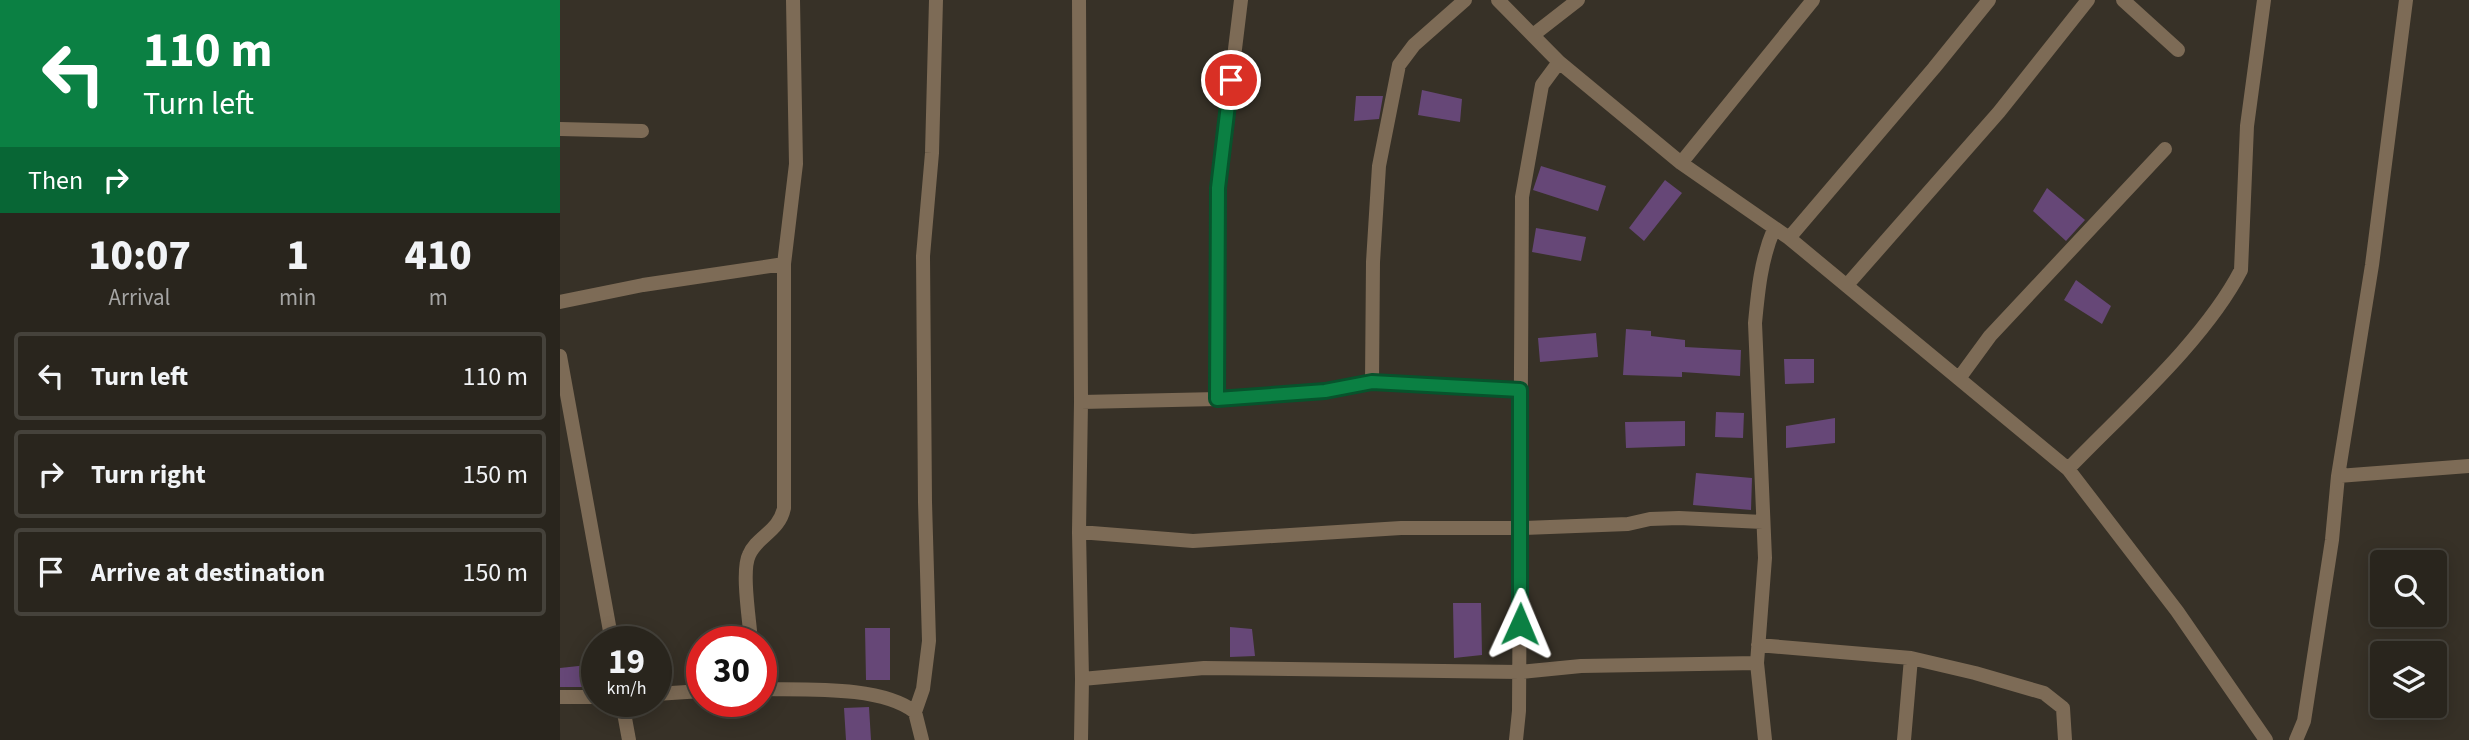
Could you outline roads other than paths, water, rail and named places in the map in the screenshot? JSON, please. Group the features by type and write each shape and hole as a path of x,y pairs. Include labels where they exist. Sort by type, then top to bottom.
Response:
{"street":[{"path":"750,626 746,578 749,555 782,519 784,508 784,264 796,164 793,0"},
{"path":"922,740 915,712 923,689 929,641 923,256 932,153 936,0"},
{"path":"1079,0 1079,533 1082,740"},
{"path":"1217,399 1218,188 1241,0"},
{"path":"1372,382 1373,262 1379,166 1399,65 1414,45 1465,0"},
{"path":"1498,0 1559,62 1681,163 1789,238 2068,469 2177,611 2266,740"},
{"path":"1533,35 1578,0"},
{"path":"1681,163 1813,0"},
{"path":"1789,238 1989,0"},
{"path":"1847,285 1999,112 2088,0"},
{"path":"2123,0 2178,50"},
{"path":"2068,469 2182,352 2230,291 2241,270 2247,126 2264,0"},
{"path":"2296,740 2304,721 2332,540 2338,476 2372,265 2406,0"},
{"path":"1516,740 1520,711 1522,197 1542,85 1559,62"},
{"path":"560,129 642,131"},
{"path":"1960,377 1990,336 2165,149"},
{"path":"1765,740 1757,663 1765,558 1755,323 1766,247 1774,229"},
{"path":"560,302 643,285 784,264"},
{"path":"560,356 609,626"},
{"path":"1081,402 1217,399 1325,391 1372,382 1520,390"},
{"path":"2338,476 2469,466"},
{"path":"1079,533 1193,541 1401,528 1521,528 1628,524 1650,519 1679,518 1763,522"},
{"path":"1758,645 1911,658 2044,693 2063,708 2065,740"},
{"path":"1904,740 1911,658"},
{"path":"1082,679 1204,668 1520,672 1581,666 1757,663"},
{"path":"777,690 865,693 894,700 915,712"},
{"path":"560,697 581,696"},
{"path":"625,717 629,740"}]}
